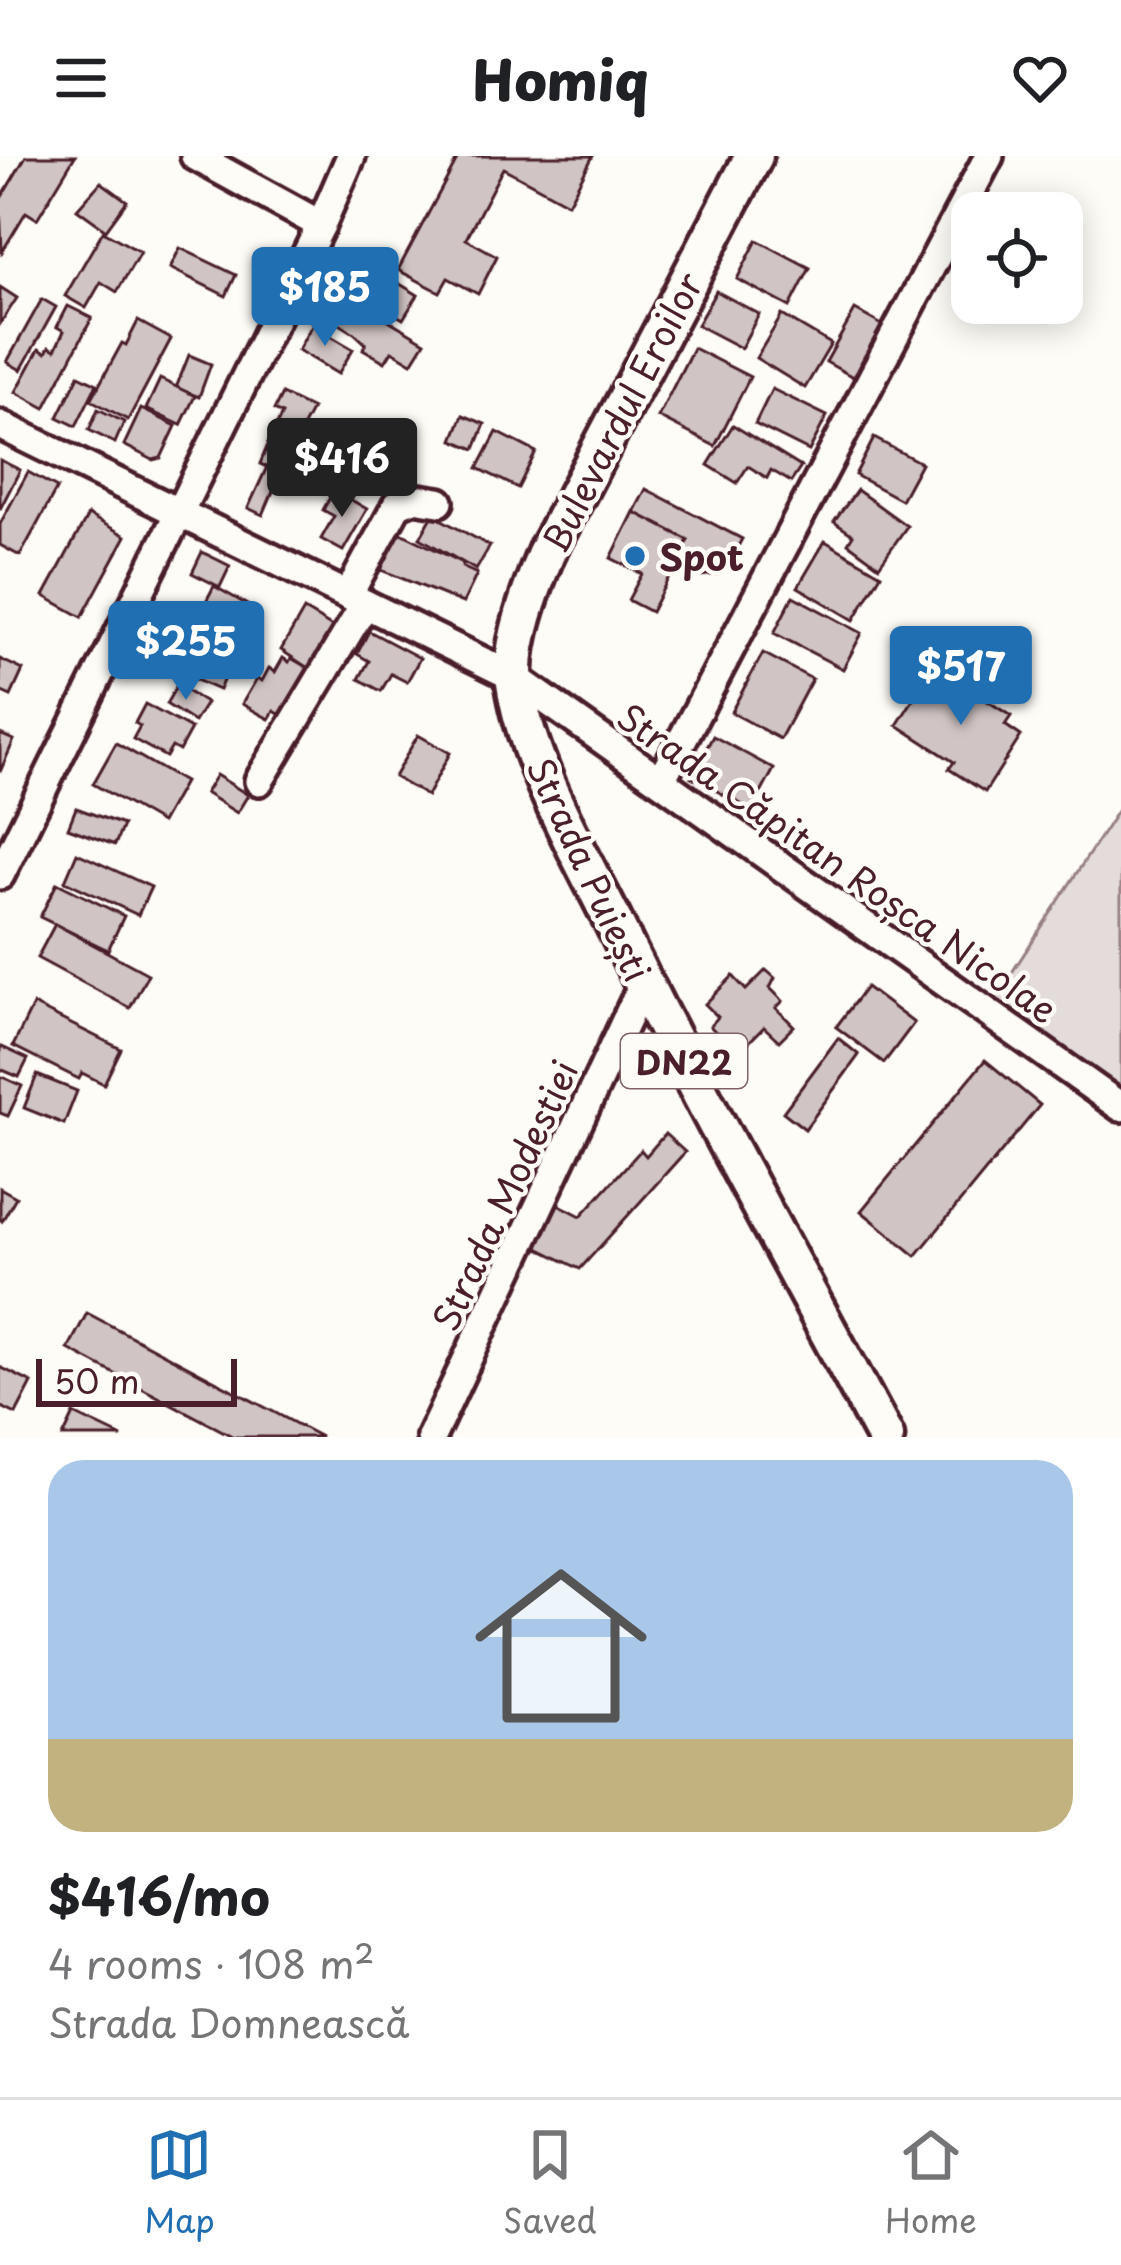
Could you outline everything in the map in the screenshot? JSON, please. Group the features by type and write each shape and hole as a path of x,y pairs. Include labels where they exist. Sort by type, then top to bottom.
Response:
{"main road":[{"name":"Bulevardul Eroilor","path":"514,677 525,612 548,550 754,156"},
{"name":"Strada Puiești","path":"514,677 526,732 643,984 884,1435"}],"street":[{"path":"195,156 321,225"},
{"path":"661,780 989,156"},
{"path":"0,874 8,840 178,512 321,225 349,157"},
{"name":"Strada Căpitan Roșca Nicolae","path":"0,425 514,677 1121,1107"},
{"path":"259,781 357,600 398,505 412,498 440,502"},
{"name":"Strada Modestiei","path":"430,1437 643,984"}],"shaded area":[{"path":"1121,805 1121,1088 994,1000"}],"building":[{"path":"26,156 75,156 37,219 26,212 2,252 0,200"},
{"path":"459,156 593,156 568,203 503,168 466,239 497,256 478,294 448,278 440,292 398,270"},
{"path":"101,182 127,201 106,230 77,209"},
{"path":"103,231 140,252 117,292 101,282 86,308 65,296"},
{"path":"757,240 810,268 790,307 737,279"},
{"path":"180,248 236,275 226,296 170,268"},
{"path":"369,265 418,295 403,319 354,289"},
{"path":"0,287 17,298 0,324"},
{"path":"335,288 425,342 412,363 392,351 385,362 363,349 366,344 354,333 321,312"},
{"path":"716,291 759,314 741,348 697,325"},
{"path":"42,299 56,307 21,370 7,362"},
{"path":"68,306 92,318 45,408 16,392 39,349 55,350 64,331 57,327"},
{"path":"855,310 882,325 853,377 826,362"},
{"path":"782,315 831,344 805,388 756,358"},
{"path":"138,321 171,339 128,420 91,400"},
{"path":"312,325 353,349 338,374 298,350"},
{"path":"693,348 750,377 715,446 658,417"},
{"path":"189,355 211,364 199,397 176,388"},
{"path":"79,375 97,384 76,426 58,417"},
{"path":"160,379 195,396 181,425 146,409"},
{"path":"772,389 827,416 809,451 755,424"},
{"path":"282,394 312,409 288,454 268,443 282,414 274,410"},
{"path":"98,409 124,422 115,443 89,430"},
{"path":"141,409 176,426 161,458 153,460 124,445"},
{"path":"463,415 485,424 475,449 453,440"},
{"path":"733,425 801,467 791,482 771,470 767,478 748,466 737,483 708,465"},
{"path":"497,432 536,452 518,488 478,468"},
{"path":"874,438 921,463 901,500 855,475"},
{"path":"363,440 386,454 369,485 346,472"},
{"path":"267,447 288,456 263,515 248,508 267,467 260,464"},
{"path":"0,460 20,470 0,509"},
{"path":"28,472 57,488 20,556 0,545 0,524"},
{"path":"646,489 742,539 718,574 700,576 677,562 688,540 634,512"},
{"path":"334,490 367,509 343,551 321,539 334,516 323,510"},
{"path":"857,490 907,526 879,566 848,543 853,535 834,522"},
{"path":"634,512 688,540 651,612 628,600 642,574 611,558"},
{"path":"88,515 126,536 82,617 44,596"},
{"path":"433,515 490,546 476,570 420,538"},
{"path":"399,532 477,574 463,603 381,570"},
{"path":"825,541 881,574 854,620 798,587"},
{"path":"202,552 230,566 220,587 192,573"},
{"path":"214,586 251,607 226,653 188,633 193,622 188,620 197,603 203,607"},
{"path":"793,596 862,633 843,669 774,633"},
{"path":"304,610 334,628 308,668 281,650"},
{"path":"369,631 420,658 407,682 391,674 381,691 359,679 369,661 357,654"},
{"path":"199,643 233,657 219,690 185,675"},
{"path":"763,653 812,679 780,739 731,712"},
{"path":"283,658 308,668 281,715 274,711 269,719 242,704 257,678 262,681 269,668 275,672"},
{"path":"0,659 23,670 11,696 0,691"},
{"path":"934,667 1011,716 1005,725 1021,736 985,792 949,769 954,762 897,725"},
{"path":"177,685 206,703 194,722 166,704"},
{"path":"145,704 191,729 179,751 172,747 166,757 133,739"},
{"path":"0,734 14,740 0,772"},
{"path":"418,735 450,753 427,796 394,777"},
{"path":"713,736 774,769 752,810 691,777"},
{"path":"116,743 184,782 161,823 93,784"},
{"path":"216,775 248,795 237,813 205,793"},
{"path":"76,808 123,825 115,845 68,828"},
{"path":"77,853 151,887 138,915 65,881"},
{"path":"57,883 124,916 108,950 40,917"},
{"path":"55,924 148,974 130,1008 37,958"},
{"path":"766,970 775,978 770,988 783,1001 776,1008 794,1026 779,1041 764,1027 737,1054 710,1026 718,1017 705,1004 733,976 746,990"},
{"path":"866,987 914,1023 884,1063 836,1027"},
{"path":"33,1005 121,1049 104,1084 82,1073 79,1079 13,1046"},
{"path":"838,1038 859,1055 805,1129 783,1112"},
{"path":"0,1046 28,1059 19,1077 0,1069"},
{"path":"985,1060 1040,1105 916,1256 861,1211"},
{"path":"37,1075 77,1091 64,1124 24,1108"},
{"path":"0,1076 22,1086 8,1116 0,1113"},
{"path":"665,1134 685,1152 580,1269 532,1245 554,1202 581,1216 641,1150 646,1156"},
{"path":"0,1188 16,1197 2,1221 0,1219"},
{"path":"87,1313 321,1437 234,1437 68,1349"},
{"path":"0,1367 32,1383 16,1414 0,1406"},
{"path":"74,1414 122,1437 63,1437"}],"place":[{"name":"Spot","path":"635,556"}]}
